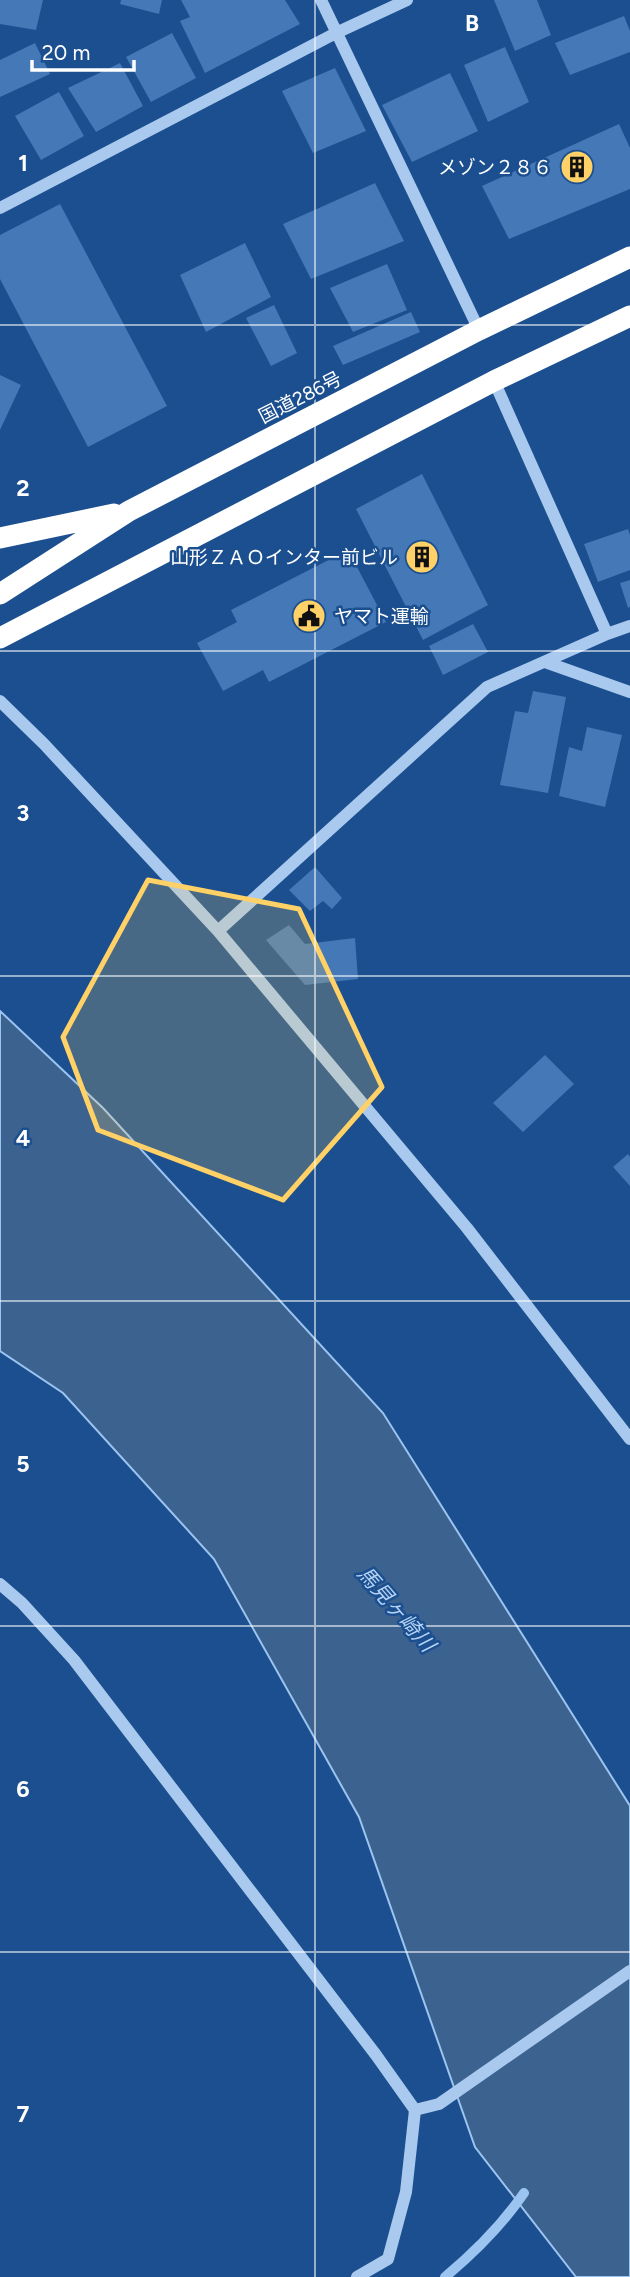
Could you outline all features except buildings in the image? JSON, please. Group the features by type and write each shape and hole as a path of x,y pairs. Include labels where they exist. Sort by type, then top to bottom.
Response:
{"highway":[{"name":"国道286号","path":"0,594 129,511 479,330 630,257"},
{"path":"0,638 494,381 630,316"},
{"path":"0,538 129,511"}],"street":[{"path":"321,0 479,330"},
{"path":"0,208 337,33 407,0"},
{"path":"494,381 607,634"},
{"path":"218,931 487,687 630,626"},
{"path":"545,662 630,692"},
{"path":"0,701 44,744 218,931 467,1228 630,1439"},
{"path":"0,1584 22,1603 74,1660 415,2110 406,2192 388,2259 357,2277"},
{"path":"415,2110 439,2104 630,1971"}],"highlighted area":[{"path":"148,880 299,909 382,1087 283,1200 98,1130 63,1037"}],"water":[{"name":"馬見ヶ崎川","path":"0,1011 103,1108 383,1413 630,1806 630,2277 576,2277 475,2147 359,1817 214,1559 63,1393 0,1351"}],"waterway":[{"path":"445,2277 488,2238 524,2193"}],"place":[{"name":"メゾン２８６","path":"577,167"},
{"name":"山形ＺＡＯインター前ビル","path":"422,557"},
{"name":"ヤマト運輸","path":"309,616"}]}
